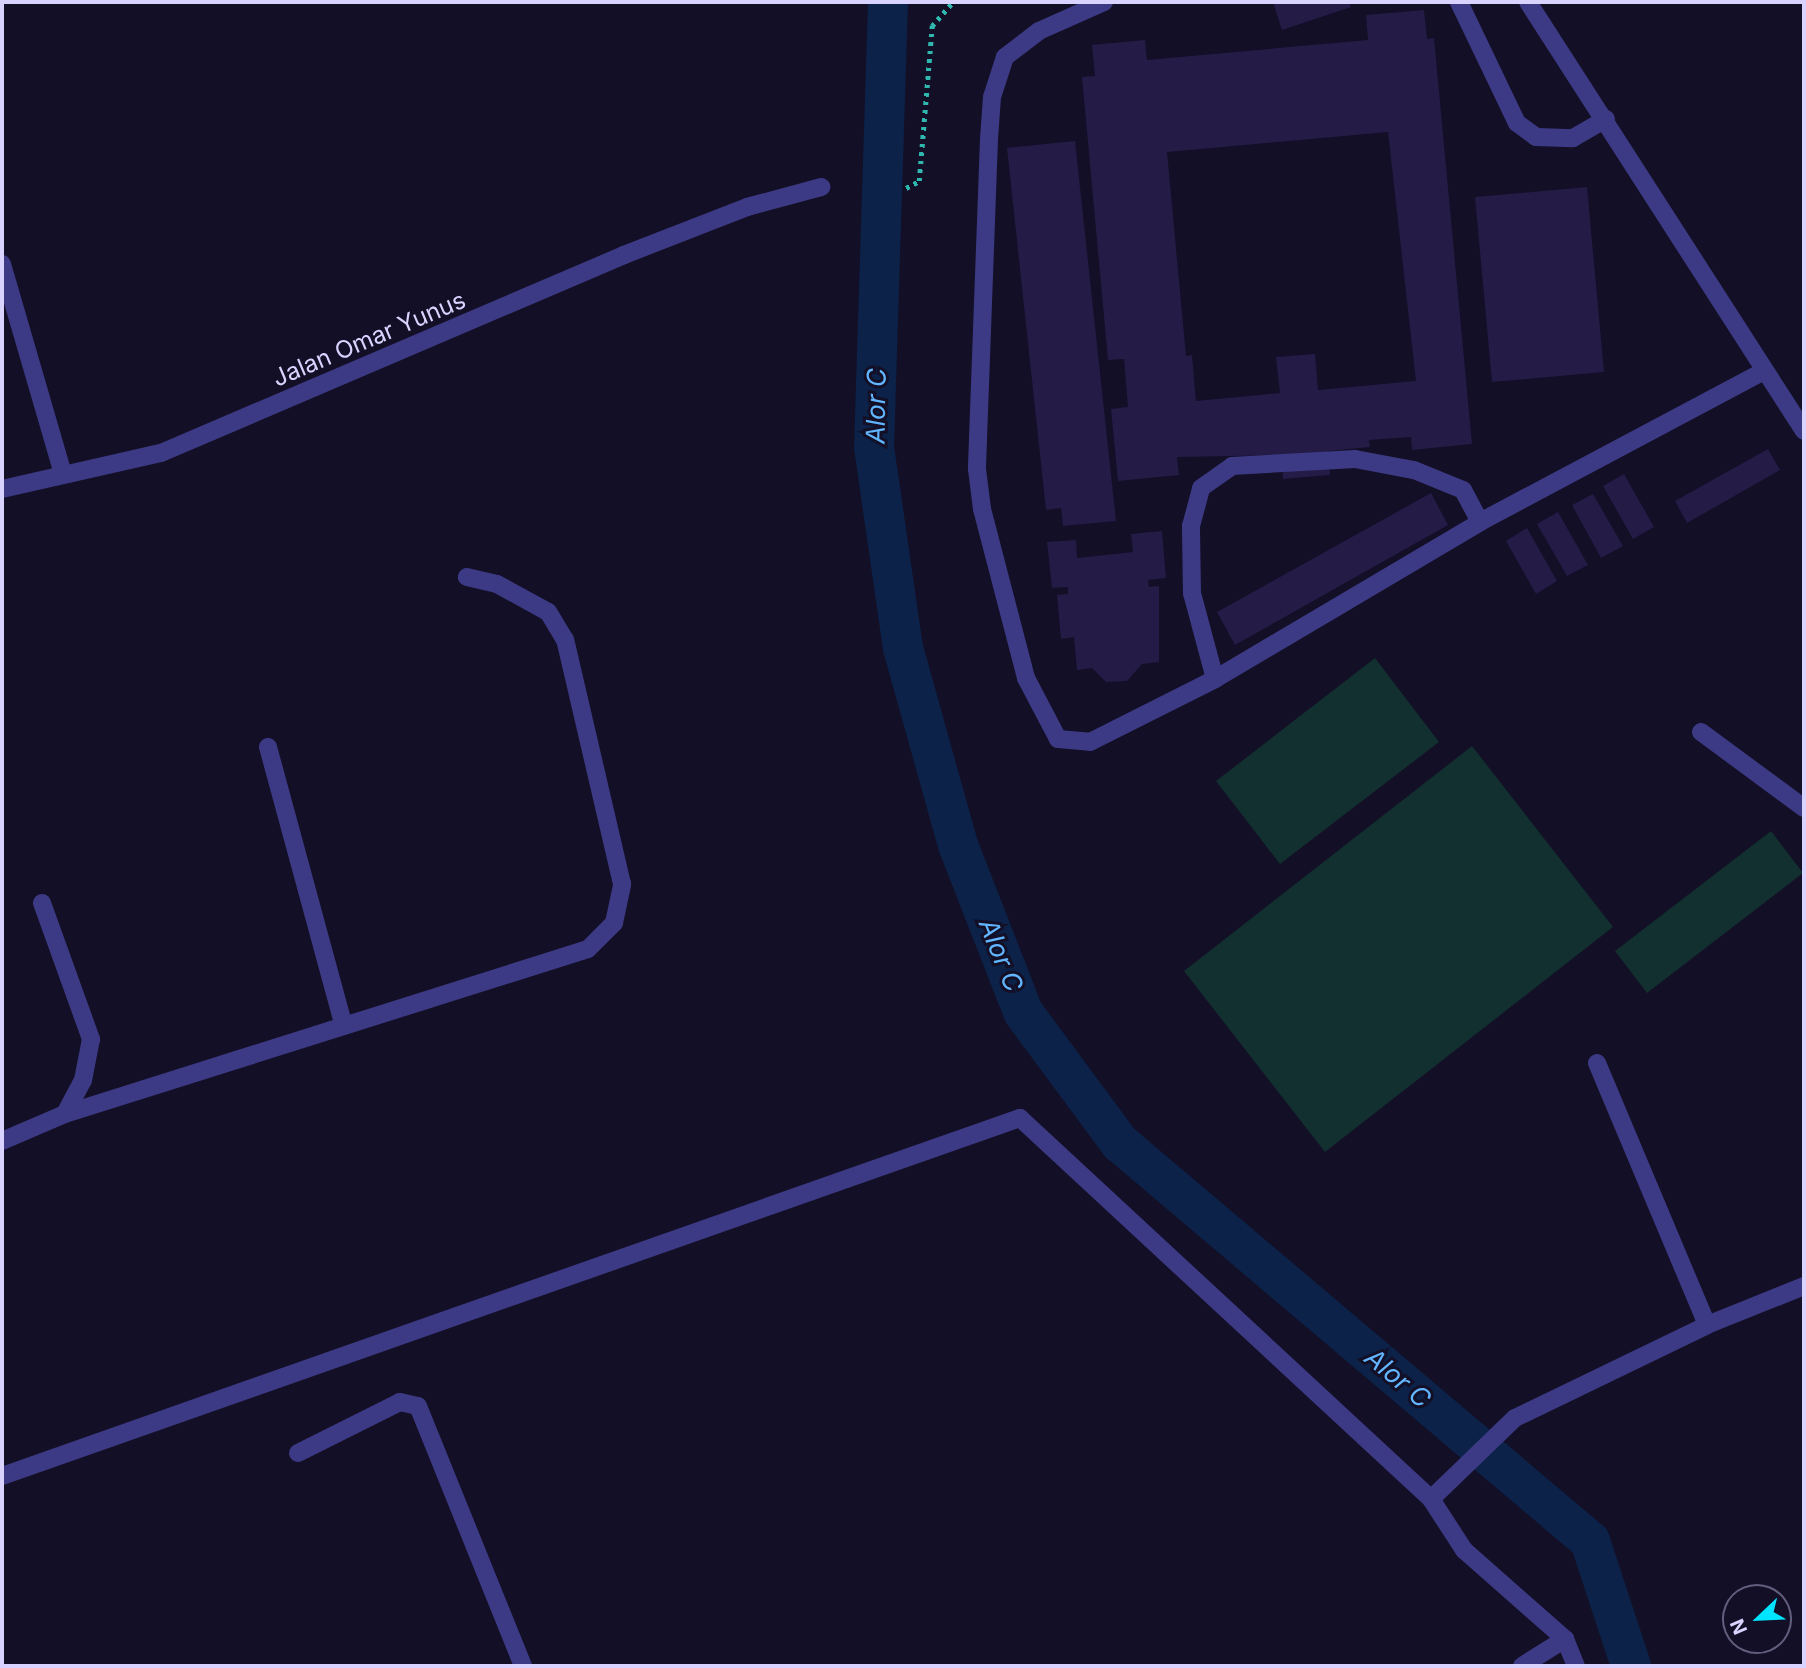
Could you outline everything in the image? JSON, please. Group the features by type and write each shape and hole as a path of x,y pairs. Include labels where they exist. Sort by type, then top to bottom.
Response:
{"street":[{"path":"1104,2 1017,44 1005,57 992,97 977,469 982,509 1026,678 1058,739 1090,742 1215,679 1480,523 1764,371"},
{"path":"1459,2 1517,123 1536,136 1573,138 1606,119"},
{"path":"1528,2 1606,119 1804,431"},
{"name":"Jalan Omar Yunus","path":"2,489 162,453 747,207 821,187"},
{"path":"2,264 63,474"},
{"path":"1215,679 1192,593 1191,526 1201,488 1232,466 1355,459 1414,470 1462,490 1480,523"},
{"path":"2,1140 65,1114 588,949 614,923 622,884 565,640 548,612 497,584 467,577"},
{"path":"1701,733 1804,808"},
{"path":"268,747 344,1026"},
{"path":"42,902 91,1040 83,1080 65,1114"},
{"path":"1597,1063 1707,1325"},
{"path":"2,1476 1020,1118 1431,1499 1464,1550 1565,1639 1576,1666"},
{"path":"1431,1499 1515,1418 1707,1325 1804,1286"},
{"path":"298,1453 400,1402 418,1406 523,1666"},
{"path":"1522,1666 1565,1639"}],"path":[{"path":"906,188 919,181 932,26 953,2"}],"green space":[{"path":"1375,658 1439,742 1280,864 1216,781"},
{"path":"1472,746 1613,927 1325,1152 1184,971"},
{"path":"1771,831 1803,873 1647,993 1615,951"}],"building":[{"path":"1273,2 1349,2 1351,7 1282,30"},
{"path":"1424,10 1427,39 1434,38 1472,444 1412,450 1411,437 1369,440 1370,447 1328,451 1330,475 1283,479 1281,455 1177,457 1179,475 1118,481 1111,409 1128,407 1124,359 1108,360 1082,77 1095,76 1092,45 1145,40 1147,60 1368,40 1366,15","holes":["1388,132 1416,381 1318,390 1315,354 1276,357 1280,393 1196,401 1192,355 1186,356 1167,152"]},
{"path":"1075,141 1116,521 1063,526 1061,508 1046,510 1007,148"},
{"path":"1587,187 1604,372 1492,382 1475,197"},
{"path":"1768,449 1780,470 1687,523 1675,501"},
{"path":"1624,474 1654,527 1633,539 1603,486"},
{"path":"1431,493 1448,525 1235,645 1217,612"},
{"path":"1593,494 1623,546 1601,558 1572,505"},
{"path":"1558,512 1588,565 1567,576 1537,524"},
{"path":"1527,528 1557,581 1536,594 1506,541"},
{"path":"1162,531 1166,578 1148,580 1149,587 1159,586 1159,662 1142,664 1127,681 1106,682 1092,668 1077,670 1074,637 1061,639 1057,595 1068,594 1068,587 1052,588 1047,542 1076,540 1077,558 1133,552 1131,534"}],"waterway":[{"name":"Alor C","path":"888,2 874,447 903,648 958,845 1023,1012 1120,1143 1590,1541 1631,1666"}]}
